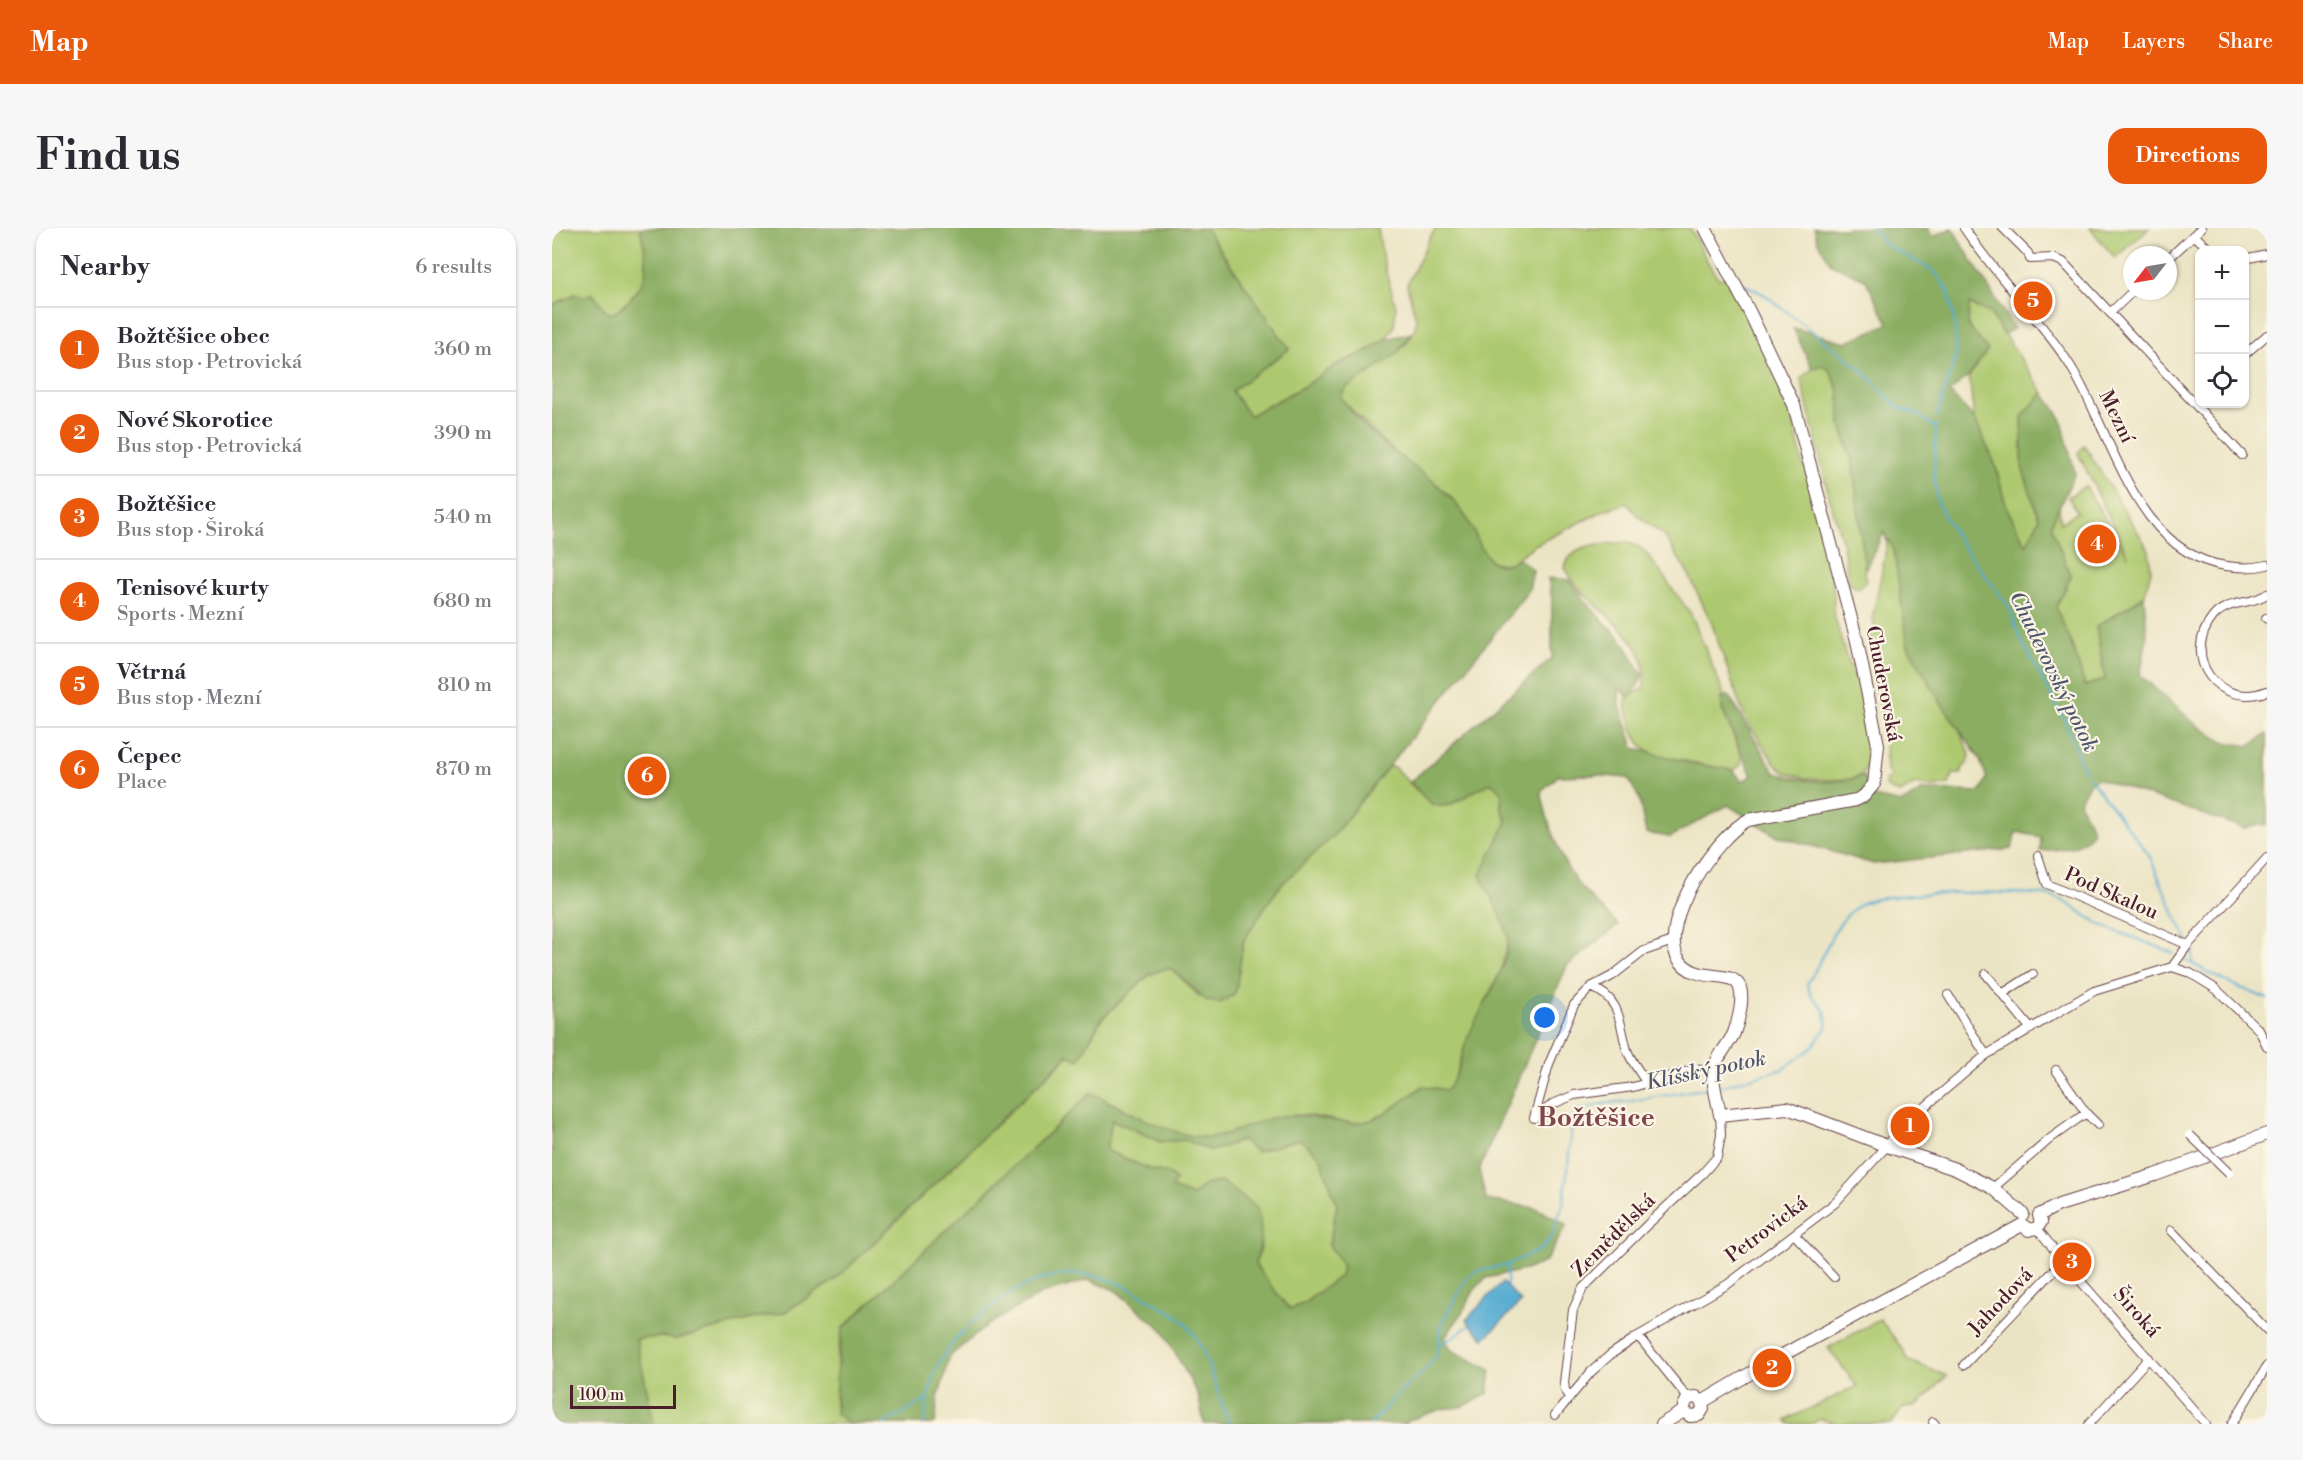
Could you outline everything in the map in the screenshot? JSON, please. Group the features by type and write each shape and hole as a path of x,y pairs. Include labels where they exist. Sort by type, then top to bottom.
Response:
{"street":[{"name":"Chuderovská","path":"1672,941 1674,928 1698,873 1708,857 1732,830 1748,820 1856,800 1870,791 1876,776 1878,745 1860,654 1794,405 1705,228"},
{"name":"Mezní","path":"1965,228 2051,336 2072,368 2141,505 2165,536 2183,551 2216,564 2236,567 2267,566"},
{"path":"2002,228 2028,253 2030,259 2053,258 2063,262 2109,313 2195,399"},
{"path":"2177,251 2201,228"},
{"path":"2194,235 2206,246"},
{"path":"2249,258 2267,254"},
{"path":"2109,313 2123,300"},
{"path":"2246,354 2267,335"},
{"path":"2203,408 2242,455"},
{"path":"2267,594 2221,609 2206,626 2201,640 2200,654 2204,668 2227,691 2237,696 2248,696 2267,691"},
{"name":"Pod Skalou","path":"2038,856 2047,884 2190,943"},
{"path":"2267,858 2190,943 2172,967 2190,973 2216,989 2259,1030 2267,1046"},
{"path":"1715,1082 1695,1069 1647,1083 1574,1095 1552,1104 1534,1118 1550,1064 1574,1005 1591,987 1612,976 1644,951 1672,941 1678,957 1688,970 1701,975 1726,977 1734,980 1740,988 1741,1003 1734,1032 1715,1082 1720,1114 1787,1108 1955,1169 1993,1188 2029,1230 2059,1205 2155,1175 2267,1134"},
{"name":"Petrovická","path":"1555,1415 1591,1372 1638,1336 1728,1284 1835,1203 1887,1146 1899,1129 1986,1055 2094,991 2172,967"},
{"path":"2002,994 2032,974"},
{"path":"1986,975 2031,1029"},
{"path":"1591,987 1603,992 1618,1009 1628,1052 1647,1083"},
{"path":"1948,995 1986,1055"},
{"path":"2056,1070 2086,1113 2098,1125"},
{"path":"1993,1188 2051,1138 2086,1113"},
{"name":"Zemědělská","path":"1570,1397 1565,1390 1564,1382 1571,1321 1573,1310 1583,1288 1717,1157 1721,1135 1720,1114"},
{"path":"2190,1135 2229,1173"},
{"path":"1702,1402 2022,1220 2033,1211 2038,1222"},
{"name":"Široká","path":"2038,1222 2063,1261 2206,1424"},
{"path":"2171,1230 2267,1330"},
{"path":"1794,1234 1834,1277"},
{"name":"Jahodová","path":"1964,1365 2063,1261"},
{"path":"1638,1336 1686,1404 1690,1416 1702,1420 1702,1402 1696,1397 1686,1404 1662,1424"},
{"path":"2089,1424 2149,1358"},
{"path":"2232,1424 2267,1366"}],"green space":[{"path":"552,228 640,228 646,266 645,276 636,293 615,313 608,313 594,300 582,296 569,298 552,305"},
{"path":"640,228 1205,228 1289,349 1232,391 1249,416 1308,384 1334,366 1369,350 1386,339 1412,333 1396,355 1345,389 1342,399 1375,436 1449,496 1466,517 1487,557 1500,565 1518,558 1533,570 1529,590 1333,836 1281,885 1265,907 1243,942 1236,990 1233,995 1220,1003 1207,1001 1172,969 1164,969 1149,975 1101,1019 1079,1060 1068,1055 834,1281 783,1313 754,1318 677,1339 662,1337 636,1339 654,1424 552,1424 552,305 575,294 586,296 592,293 608,313 615,313 636,293 645,276 645,256"},
{"path":"1205,228 1378,228 1382,256 1396,307 1394,327 1386,339 1369,350 1334,366 1308,384 1249,416 1231,391 1289,349"},
{"path":"1436,228 1690,228 1716,276 1720,279 1727,277 1785,389 1830,563 1834,597 1833,611 1845,653 1861,691 1871,730 1869,760 1862,775 1851,779 1806,778 1784,772 1773,761 1741,708 1712,624 1688,573 1665,537 1637,515 1627,503 1605,510 1535,545 1510,563 1493,562 1484,554 1468,520 1450,496 1395,453 1344,402 1341,397 1345,389 1388,360 1408,340 1414,330 1416,319 1407,285"},
{"path":"1814,228 1928,228 1932,237 1952,228 2014,329 2003,334 1990,313 1969,304 1968,326 1988,350 1969,376 1949,392 1974,418 1995,464 2006,506 2026,545 2039,519 2022,467 2022,417 2043,392 2061,418 2075,473 2051,525 2071,577 2056,608 2070,639 2085,686 2105,679 2096,627 2144,596 2147,637 2140,675 2193,722 2223,742 2250,746 2267,734 2267,824 2243,828 2097,778 2089,784 2079,802 2093,830 2089,837 2077,845 2040,851 2041,837 2016,832 2012,849 1874,864 1775,835 1728,805 1670,837 1646,833 1639,798 1628,778 1594,775 1558,776 1541,791 1555,840 1572,876 1618,925 1567,966 1479,1170 1486,1200 1536,1208 1567,1225 1545,1262 1525,1270 1486,1278 1475,1289 1445,1337 1451,1350 1491,1370 1488,1394 1462,1407 1442,1409 1406,1421 1406,1424 1204,1424 1198,1395 1162,1329 1115,1290 1089,1280 1041,1294 989,1324 950,1356 938,1398 935,1424 850,1424 836,1414 836,1380 843,1328 1091,1093 1167,1128 1204,1137 1226,1134 1266,1119 1288,1116 1358,1123 1375,1119 1423,1086 1446,1090 1457,1073 1467,1039 1498,978 1506,953 1508,940 1505,926 1480,876 1507,821 1501,807 1502,792 1492,783 1456,802 1441,806 1428,801 1410,782 1552,658 1552,599 1548,578 1570,580 1591,608 1621,639 1643,675 1633,694 1628,697 1619,688 1619,703 1634,748 1690,763 1733,770 1742,781 1752,776 1722,709 1722,697 1729,696 1775,773 1798,779 1820,781 1841,781 1864,776 1873,797 1902,803 1923,790 1980,792 1987,778 1979,758 1941,703 1908,646 1894,553 1890,541 1888,540 1887,543 1884,532 1865,570 1853,464 1841,425 1839,391 1830,370 1823,366 1812,368 1793,328 1846,342 1888,324 1865,279 1831,264 1818,242","holes":["1112,1120 1161,1142 1185,1140 1212,1151 1243,1140 1256,1152 1299,1139 1320,1156 1337,1205 1329,1245 1343,1266 1340,1276 1304,1303 1291,1309 1255,1264 1261,1236 1257,1208 1222,1182 1206,1184 1192,1196 1172,1188 1176,1180 1167,1173 1151,1170 1106,1150"]},
{"path":"2090,228 2149,228 2129,246 2123,246 2123,251 2115,258"},
{"path":"1968,304 1990,313 2043,392 2061,523 2077,512 2068,497 2085,486 2128,556 2078,453 2084,445 2149,550 2151,571 2144,596 2096,627 2105,680 2085,686 2070,639 2006,506 1995,464 1974,418 1969,376 1987,350 1968,326"},
{"path":"1816,366 1823,366 1830,370 1839,391 1841,425 1853,464 1866,581 1858,589 1850,584 1848,578 1843,545 1801,378"},
{"path":"1888,540 1892,544 1899,576 1908,646 1959,729 1970,754 1968,763 1963,767 1961,774 1953,774 1949,784 1932,787 1915,784 1900,793 1885,785 1886,779 1891,779 1891,775 1887,771 1883,714 1876,690 1869,634 1875,632 1873,616"},
{"path":"1626,542 1639,547 1647,554 1691,614 1724,694 1722,709 1742,757 1741,765 1733,771 1657,755 1643,747 1634,734 1625,702 1630,695 1643,689 1644,669 1639,652 1616,623 1574,583 1565,567 1574,553 1582,549"},
{"path":"1388,767 1394,767 1420,793 1443,806 1450,805 1492,783 1502,792 1501,807 1507,821 1498,843 1500,915 1509,938 1500,972 1468,1038 1453,1083 1446,1090 1423,1086 1389,1111 1368,1121 1351,1123 1300,1115 1287,1116 1210,1137 1197,1137 1169,1130 1091,1093 843,1328 837,1358 835,1406 836,1414 850,1424 723,1424 701,1418 685,1424 654,1424 636,1339 662,1337 677,1339 754,1318 783,1313 834,1281 1069,1055 1079,1059 1101,1020 1149,975 1164,969 1172,969 1200,997 1233,996 1236,990 1243,942 1265,907 1281,885 1333,836"},
{"path":"1112,1119 1160,1142 1185,1140 1212,1151 1243,1140 1256,1152 1299,1139 1320,1156 1337,1205 1329,1245 1343,1266 1340,1276 1304,1303 1291,1309 1281,1301 1255,1264 1261,1249 1257,1208 1222,1182 1207,1184 1192,1196 1172,1188 1159,1171 1151,1170 1106,1150"},
{"path":"1880,1319 1904,1351 1907,1360 1947,1376 1917,1406 1903,1408 1891,1424 1837,1424 1820,1419 1812,1424 1789,1424 1786,1420 1857,1386 1828,1348"}],"water":[{"path":"1502,1282 1521,1302 1484,1339 1466,1320"}],"waterway":[{"name":"Chuderovský potok","path":"1872,228 1885,244 1935,272 1949,292 1955,325 1956,355 1937,417"},
{"path":"1738,281 1765,295 1861,369 1898,407 1918,415 1936,428"},
{"name":"Chuderovský potok","path":"1936,425 1934,477 1938,504 1957,538 2009,607 2019,636 2065,721 2084,771"},
{"name":"Chuderovský potok","path":"2089,777 2149,855 2188,940"},
{"name":"Klíšský potok","path":"1718,1087 1783,1069 1812,1048 1827,1026 1825,1011 1811,995 1807,984 1834,932 1859,905 1872,900 1952,893 2012,893 2050,896 2063,901 2096,922 2174,954"},
{"name":"Chuderovský potok","path":"2191,945 2193,964"},
{"name":"Klíšský potok","path":"2185,960 2267,999"},
{"name":"Klíšský potok","path":"1371,1424 1393,1399 1429,1366 1437,1354 1442,1322 1468,1276 1477,1271 1507,1265 1540,1250 1551,1238 1564,1201 1572,1126 1575,1114 1579,1110 1607,1103 1709,1088"},
{"path":"1505,1289 1507,1287 1507,1266"},
{"name":"Klíšský potok","path":"924,1424 928,1397 936,1371 944,1355 961,1334 1011,1293 1035,1281 1072,1274 1101,1277 1115,1282 1166,1309 1183,1321 1206,1357 1230,1424"},
{"path":"1437,1347 1472,1324"},
{"path":"884,1424 926,1400"}],"place":[{"name":"Větrná","path":"2033,301"},
{"name":"Tenisové kurty","path":"2097,544"},
{"name":"Čepec","path":"647,776"},
{"name":"Božtěšice obec","path":"1910,1126"},
{"name":"Božtěšice","path":"2072,1262"},
{"name":"Nové Skorotice","path":"1772,1368"}],"district":[{"name":"Božtěšice","path":"1596,1118"}]}
